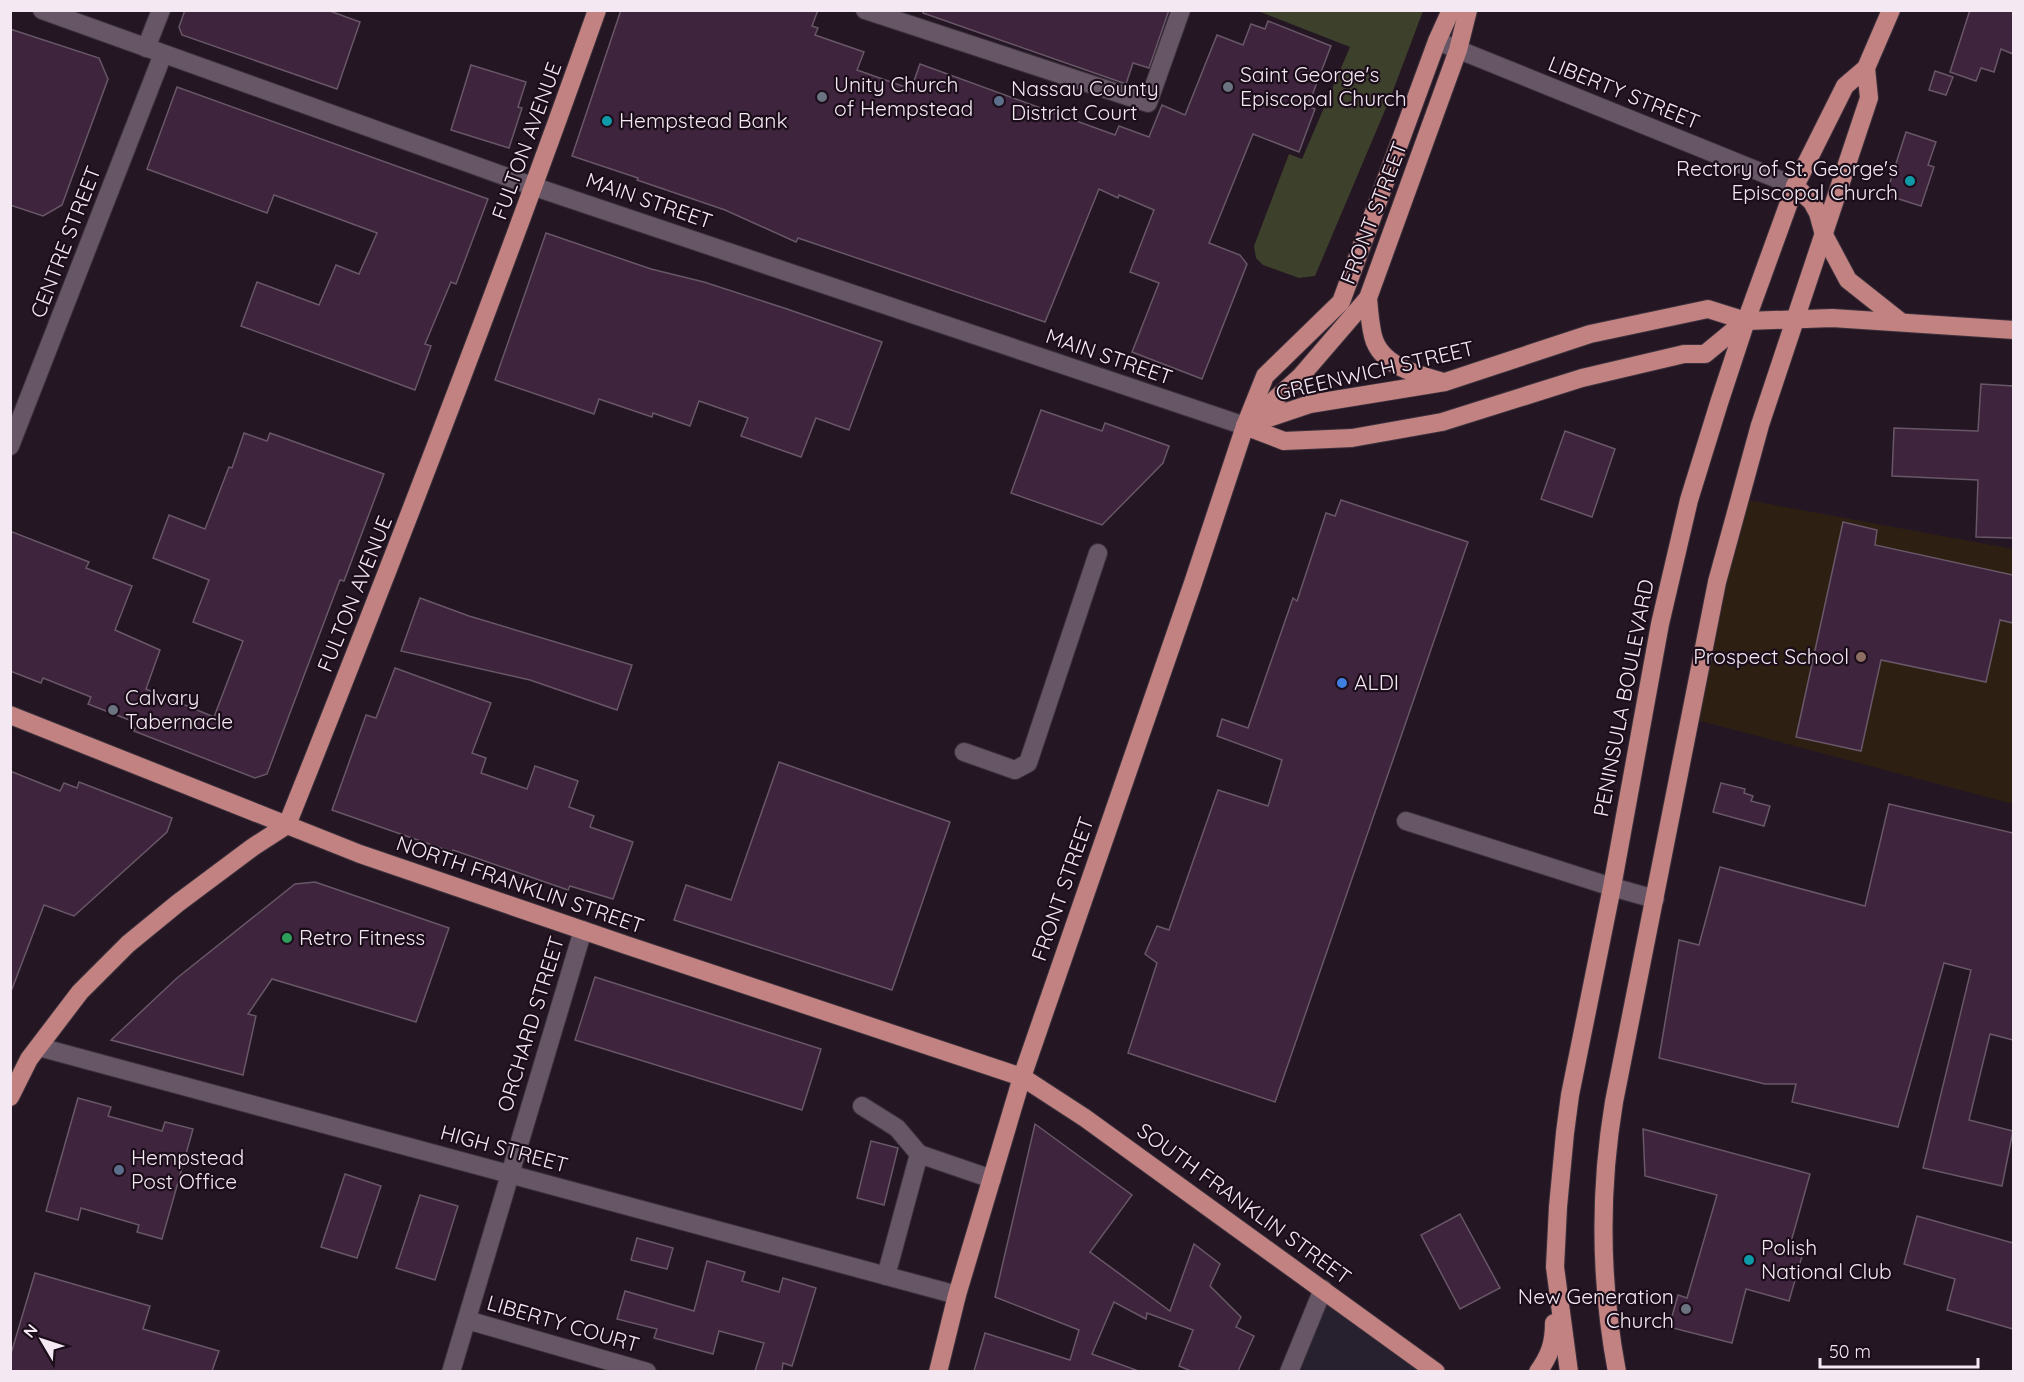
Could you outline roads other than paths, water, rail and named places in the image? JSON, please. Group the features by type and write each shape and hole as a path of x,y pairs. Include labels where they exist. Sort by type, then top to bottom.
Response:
{"main road":[{"name":"FULTON AVENUE","path":"287,825 395,554 535,187 597,10"},
{"name":"FRONT STREET","path":"938,1371 957,1295 1022,1077 1245,426 1265,375 1341,302 1450,10"},
{"name":"FRONT STREET","path":"1245,426 1300,377 1368,298 1458,50 1468,10"},
{"name":"PENINSULA BOULEVARD","path":"1569,1371 1555,1267 1558,1207 1570,1095 1612,887 1653,659 1689,500 1746,321 1795,186 1845,86 1866,68 1891,10"},
{"name":"PENINSULA BOULEVARD","path":"1617,1371 1612,1346 1602,1221 1606,1148 1716,582 1760,425 1869,98 1866,68"},
{"path":"1795,186 1812,202 1818,213 1824,236 1848,280 1901,322"},
{"path":"1368,298 1373,337 1382,353 1406,372 1445,382"},
{"name":"GREENWICH STREET","path":"1245,426 1311,404 1445,382 1590,334 1708,309 1746,321 1832,318 2013,330"},
{"name":"GREENWICH STREET","path":"1245,426 1284,441 1352,438 1442,422 1582,378 1684,354 1705,354 1746,321"},
{"name":"NORTH FRANKLIN STREET","path":"10,715 360,854 1022,1077"},
{"path":"10,1097 29,1059 82,990 128,944 234,861 287,825"},
{"name":"SOUTH FRANKLIN STREET","path":"1022,1077 1085,1118 1436,1371"},
{"path":"1538,1371 1548,1358 1554,1342 1555,1267"}],"street":[{"name":"MAIN STREET","path":"42,10 535,187 1245,426"},
{"name":"CENTRE STREET","path":"10,446 155,51 161,10"},
{"path":"865,10 1148,103 1181,10"},
{"name":"LIBERTY STREET","path":"1437,41 1795,186"},
{"path":"964,752 1015,770 1028,763 1098,553"},
{"path":"1406,821 1655,899"},
{"name":"ORCHARD STREET","path":"451,1371 583,930"},
{"name":"HIGH STREET","path":"39,1047 957,1295"},
{"path":"862,1106 903,1133 919,1154 992,1179"},
{"path":"886,1276 919,1154"},
{"path":"1289,1371 1323,1289"},
{"name":"LIBERTY COURT","path":"466,1320 648,1371"}],"place":[{"name":"Saint George's Episcopal Church","path":"1228,87"},
{"name":"Unity Church of Hempstead","path":"822,97"},
{"name":"Nassau County District Court","path":"999,101"},
{"name":"Hempstead Bank","path":"607,121"},
{"name":"Rectory of St. George's Episcopal Church","path":"1910,181"},
{"name":"Prospect School","path":"1861,657"},
{"name":"ALDI","path":"1342,683"},
{"name":"Calvary Tabernacle","path":"113,710"},
{"name":"Retro Fitness","path":"287,938"},
{"name":"Hempstead Post Office","path":"119,1170"},
{"name":"Polish National Club","path":"1749,1260"},
{"name":"New Generation Church","path":"1686,1309"}]}
